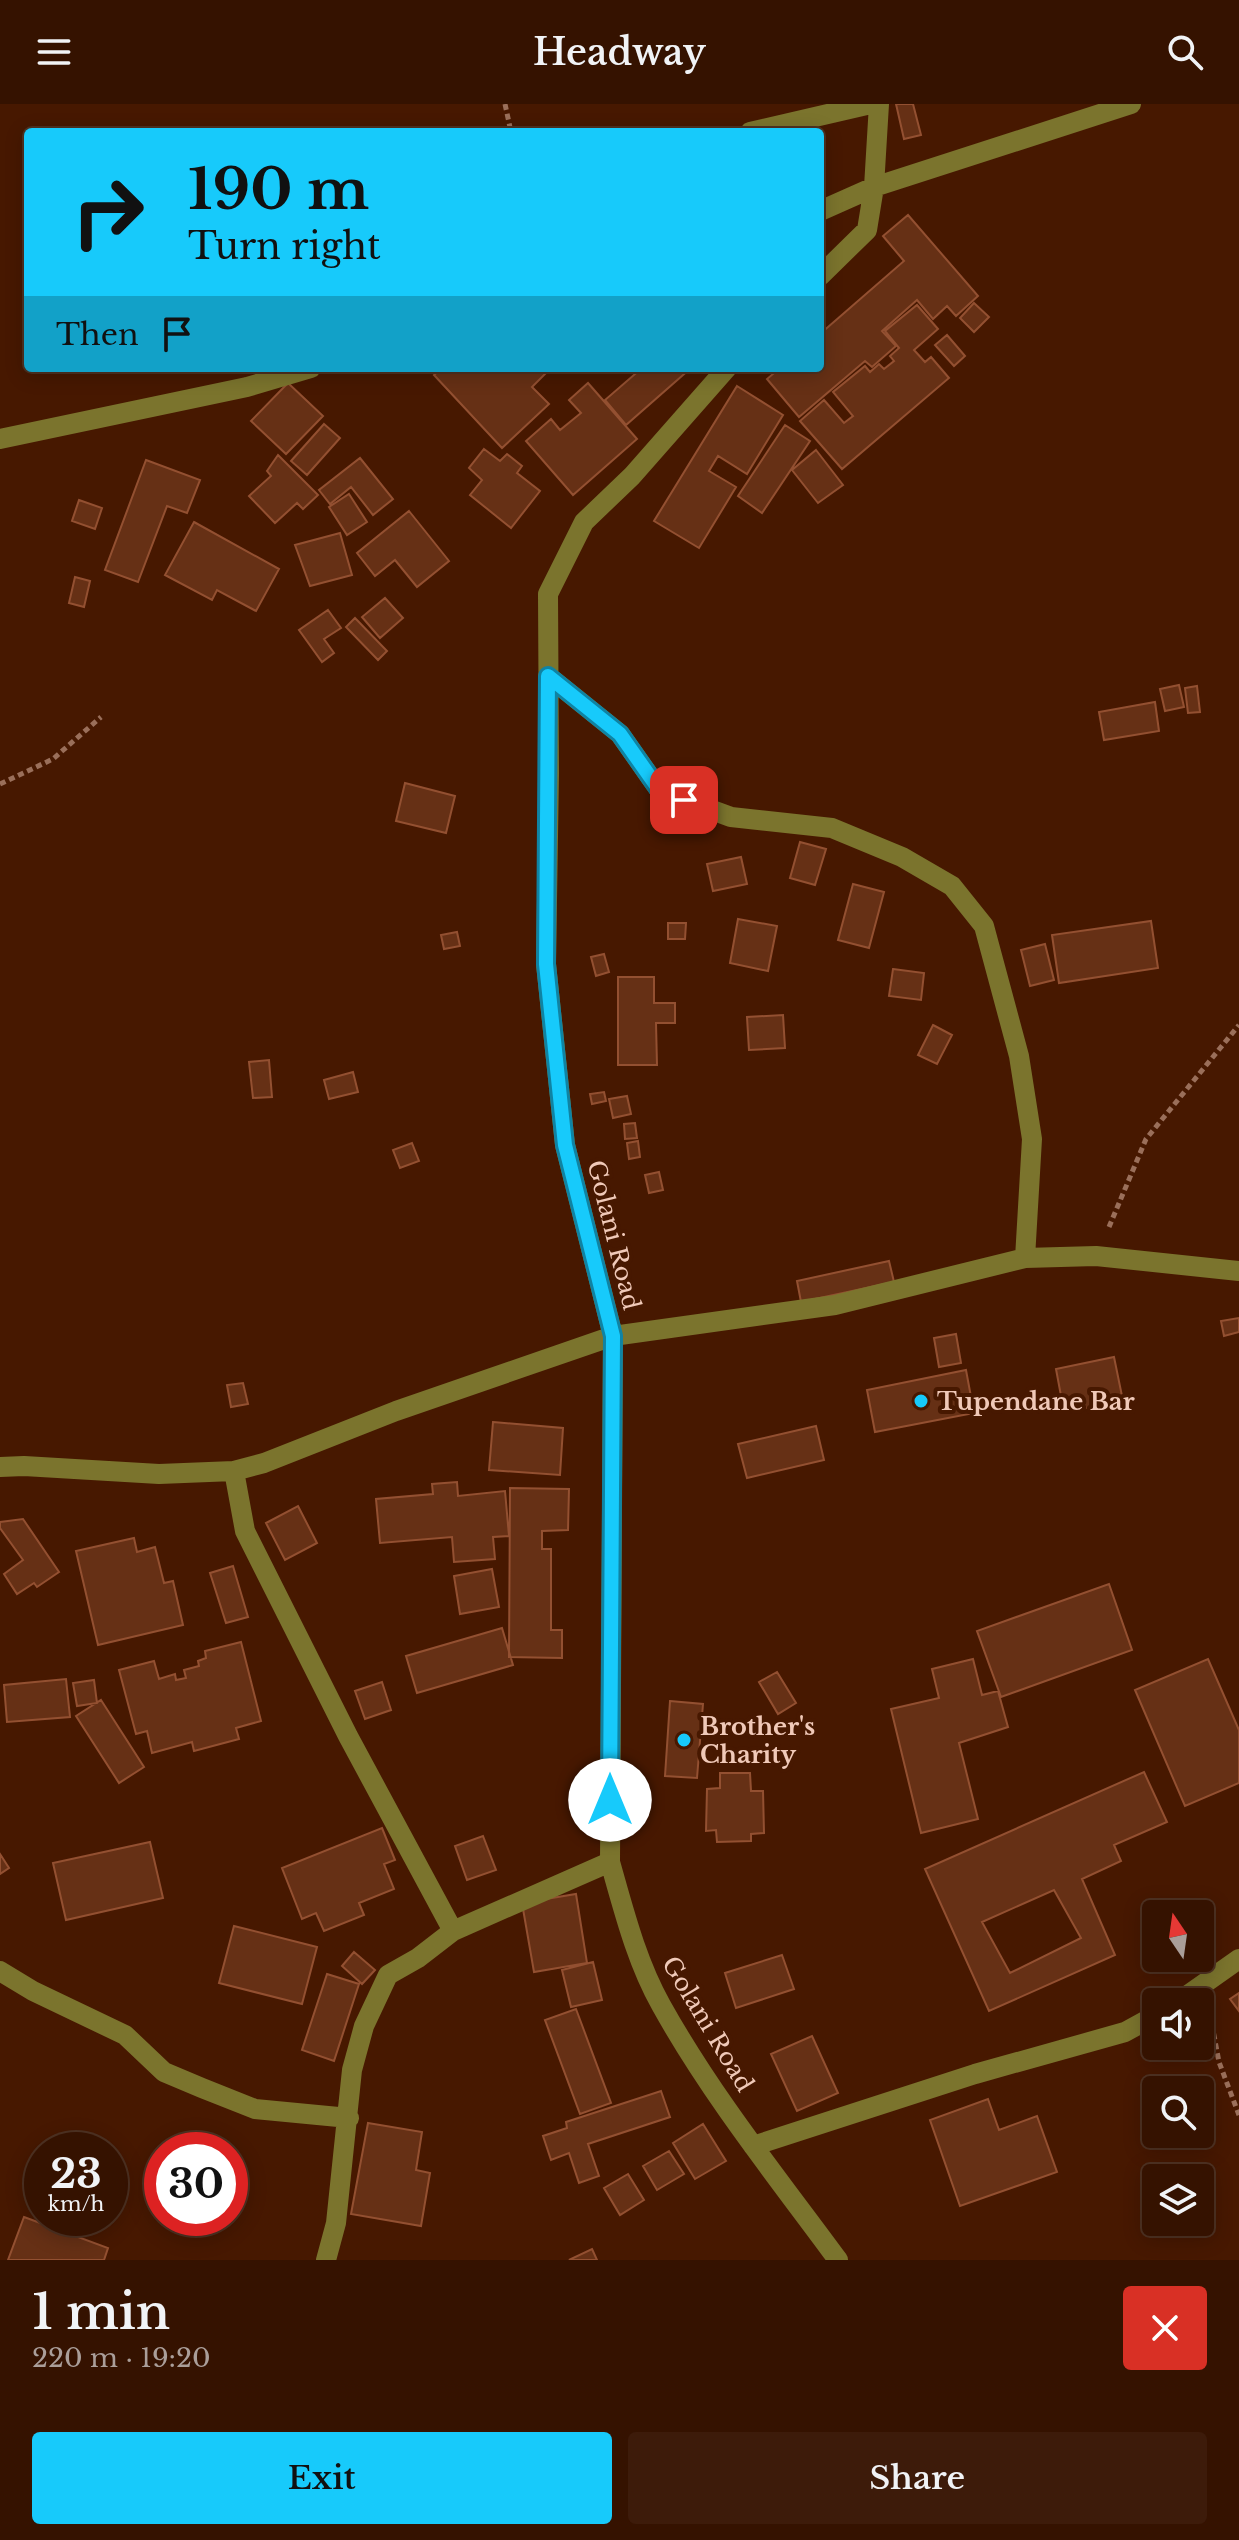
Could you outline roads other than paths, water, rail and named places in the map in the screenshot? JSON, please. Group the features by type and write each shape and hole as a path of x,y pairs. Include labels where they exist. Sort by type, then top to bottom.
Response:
{"street":[{"path":"767,128 871,104"},
{"path":"824,272 867,230 874,187 879,104"},
{"path":"824,209 874,187 1131,104"},
{"path":"0,439 247,387 298,372"},
{"name":"Golani Road","path":"723,372 632,476 584,522 548,594 546,964 565,1145 613,1336 610,1862 633,1943 660,2004 753,2146 838,2260"},
{"path":"548,676 620,734 660,791 731,817 832,828 902,857 952,886 984,926 1019,1056 1032,1139 1025,1258"},
{"path":"0,1467 159,1474 234,1471 264,1463 396,1411 613,1336 835,1305 1025,1258 1096,1256 1239,1271"},
{"path":"234,1471 245,1531 348,1736 453,1931"},
{"path":"326,2260 336,2223 352,2070 364,2026 388,1975 418,1958 453,1931 610,1862"},
{"path":"1196,1988 1239,1959"},
{"path":"0,1971 125,2035 164,2072 255,2109 349,2118"},
{"path":"753,2146 975,2074 1125,2032 1142,2023"}],"place":[{"name":"Tupendane Bar","path":"921,1401"},
{"name":"Brother's Charity","path":"684,1740"}]}
